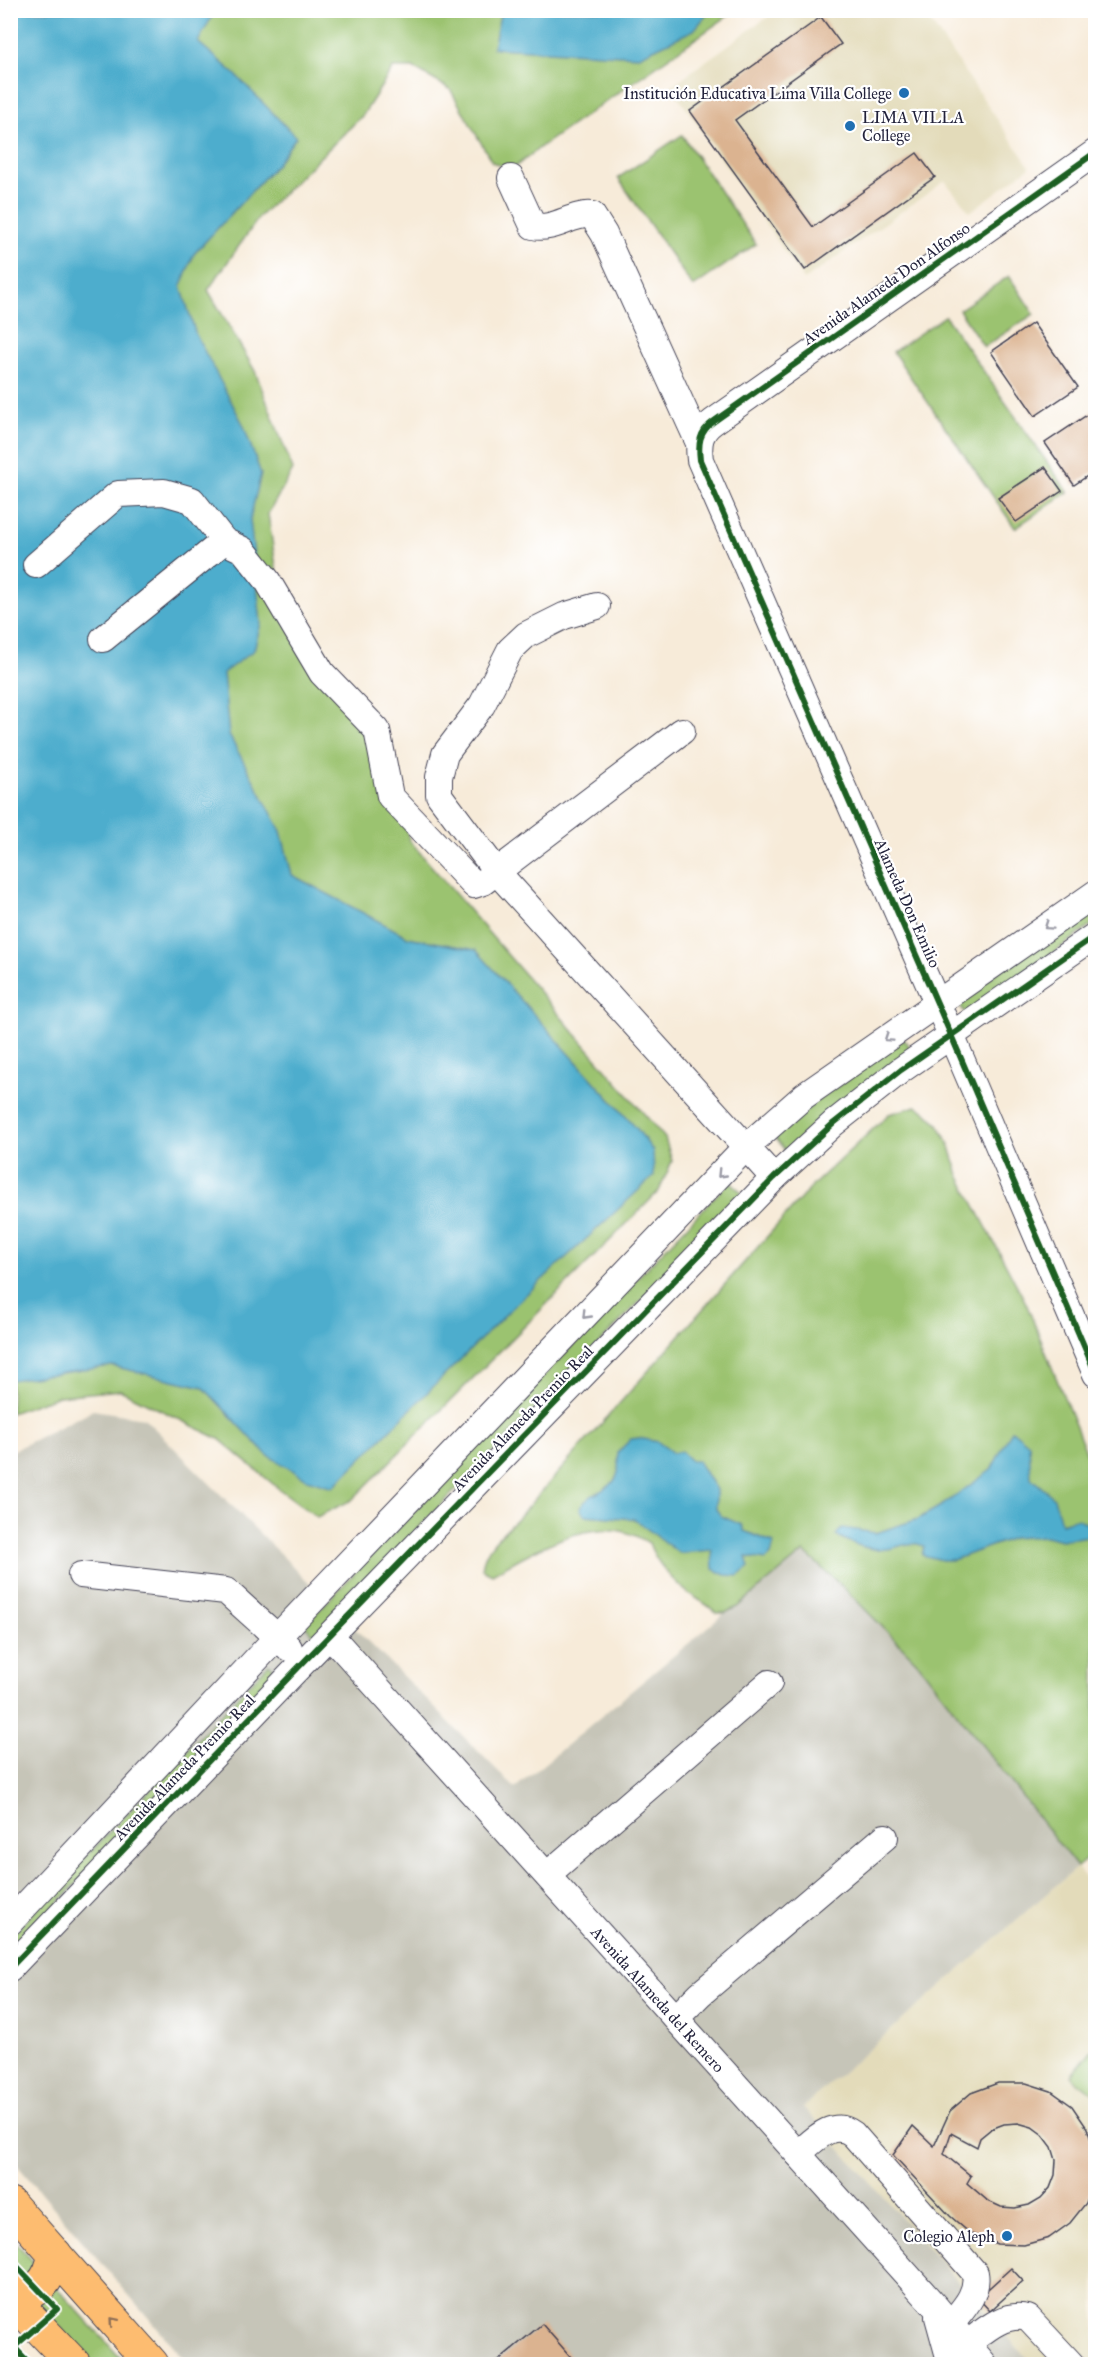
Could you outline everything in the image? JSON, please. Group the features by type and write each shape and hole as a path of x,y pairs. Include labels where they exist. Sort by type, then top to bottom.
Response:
{"main road":[{"path":"10,2204 152,2364"},
{"path":"10,2282 23,2291 37,2288 49,2276 55,2254"},
{"path":"10,2297 74,2364"}],"street":[{"name":"Avenida Alameda Don Alfonso","path":"699,443 702,433 712,422 1095,152"},
{"name":"Alameda Don Emilio","path":"511,178 533,226 540,228 580,214 592,215 604,234 699,443 700,460 951,1035 1095,1374"},
{"path":"36,565 118,494 164,492 192,501 267,580 322,673 377,730 390,796 474,885 483,882 497,872 682,732"},
{"path":"103,639 233,546"},
{"path":"597,606 564,616 526,635 510,650 482,705 445,754 439,777 439,795 497,872 774,1178"},
{"name":"Avenida Alameda Premio Real","path":"10,1922 278,1637 746,1147 804,1096 1095,893"},
{"name":"Avenida Alameda Premio Real","path":"10,1968 774,1178 834,1123 901,1070 1095,935"},
{"path":"81,1575 226,1591 304,1662"},
{"name":"Avenida Alameda del Remero","path":"330,1635 934,2305 984,2364"},
{"path":"547,1875 769,1683"},
{"path":"676,2018 700,1994 885,1837"},
{"path":"798,2154 820,2135 836,2128 846,2128 853,2134 975,2273 974,2288 969,2302 951,2324"},
{"path":"934,2305 951,2364"},
{"path":"967,2344 989,2327 1010,2316 1021,2316 1028,2318 1071,2364"},
{"path":"10,2358 16,2364"}],"shaded area":[{"name":"LIMA VILLA College","path":"776,11 923,11 1030,167 970,212 945,181 804,280 671,86"},
{"path":"93,1410 144,1418 515,1788 725,1613 737,1607 804,1552 845,1589 918,1663 1077,1867 803,2107 1032,2364 188,2364 11,2158 10,1452"},
{"name":"Colegio Aleph","path":"1077,1867 1096,1891 1095,2364 1032,2364 803,2107"}],"green space":[{"path":"11,11 735,11 511,170 492,162 450,89 413,68 393,68 363,115 260,216 208,290 255,371 293,470 268,514 280,593 334,680 383,727 409,840 665,1138 672,1161 659,1191 352,1500 317,1517 219,1439 120,1390 59,1396 11,1413"},
{"path":"682,135 756,244 693,287 618,178"},
{"path":"1009,276 1034,314 984,347 959,310"},
{"path":"945,316 1068,492 1015,528 893,352"},
{"path":"1095,903 1095,923 966,1014 956,1001"},
{"path":"904,1039 912,1050 786,1152 775,1137 818,1100"},
{"path":"916,1106 925,1111 938,1124 949,1144 959,1175 1026,1303 1095,1474 1095,1852 1077,1867 918,1663 845,1589 804,1552 737,1607 725,1613 716,1613 682,1588 660,1564 649,1543 631,1534 611,1530 575,1534 557,1540 492,1574 482,1569 486,1554 495,1541 518,1518 811,1187 889,1114"},
{"path":"730,1181 744,1195 314,1635 305,1625"},
{"path":"269,1664 278,1672 11,1952 11,1936"},
{"path":"1095,2046 1095,2095 1071,2076"},
{"path":"10,2236 126,2364 93,2364 11,2274"}],"water":[{"path":"501,10 710,11 694,30 639,56 493,48"},
{"path":"10,11 215,11 198,42 235,74 296,137 276,165 194,254 181,286 196,335 243,424 261,474 250,519 261,623 254,650 223,673 229,735 281,831 292,875 408,937 476,950 638,1130 653,1151 654,1176 516,1304 333,1487 307,1479 267,1455 203,1387 112,1366 11,1380"},
{"path":"1012,1430 1029,1444 1031,1478 1054,1498 1061,1523 1078,1518 1088,1525 1088,1536 1061,1540 1046,1536 1013,1538 953,1560 942,1560 922,1555 924,1546 918,1544 874,1549 836,1535 842,1528 876,1533 918,1519 944,1504 991,1470"},
{"path":"639,1438 658,1442 673,1453 681,1451 691,1461 698,1461 716,1490 716,1509 721,1516 742,1525 744,1531 774,1543 771,1555 766,1560 746,1557 749,1567 738,1576 725,1575 713,1569 712,1550 679,1553 634,1519 584,1515 580,1508 585,1502 612,1484 615,1479 618,1472 618,1452 631,1439"}],"building":[{"path":"821,17 841,44 735,120 813,227 917,153 935,177 805,270 690,111"},
{"path":"1033,323 1078,387 1035,416 991,352"},
{"path":"1096,409 1096,470 1074,485 1045,443"},
{"path":"1045,467 1062,491 1016,522 998,498"},
{"path":"998,2083 1026,2083 1051,2091 1072,2106 1087,2128 1095,2152 1095,2178 1086,2203 1070,2223 1049,2238 1024,2245 997,2244 971,2234 950,2216 893,2155 913,2126 934,2146 950,2111 971,2093","holes":["1018,2123 1032,2127 1043,2135 1052,2147 1056,2160 1055,2175 1050,2188 1041,2198 1029,2205 1015,2208 1001,2207 988,2201 967,2183 971,2176 944,2154 951,2133 977,2147 980,2138 991,2129 1004,2124"]},
{"path":"1011,2268 1023,2281 990,2311 978,2298"},
{"path":"542,2324 577,2364 494,2364"}],"cycle path":[{"path":"1096,152 713,422 702,434 699,449 700,460 1096,1374"},
{"path":"10,1968 774,1178 834,1123 901,1070 1096,935"},
{"path":"10,2259 57,2309 14,2347 30,2364"}],"place":[{"name":"Institución Educativa Lima Villa College","path":"904,93"},
{"name":"LIMA VILLA College","path":"850,126"},
{"name":"Colegio Aleph","path":"1007,2236"}]}
